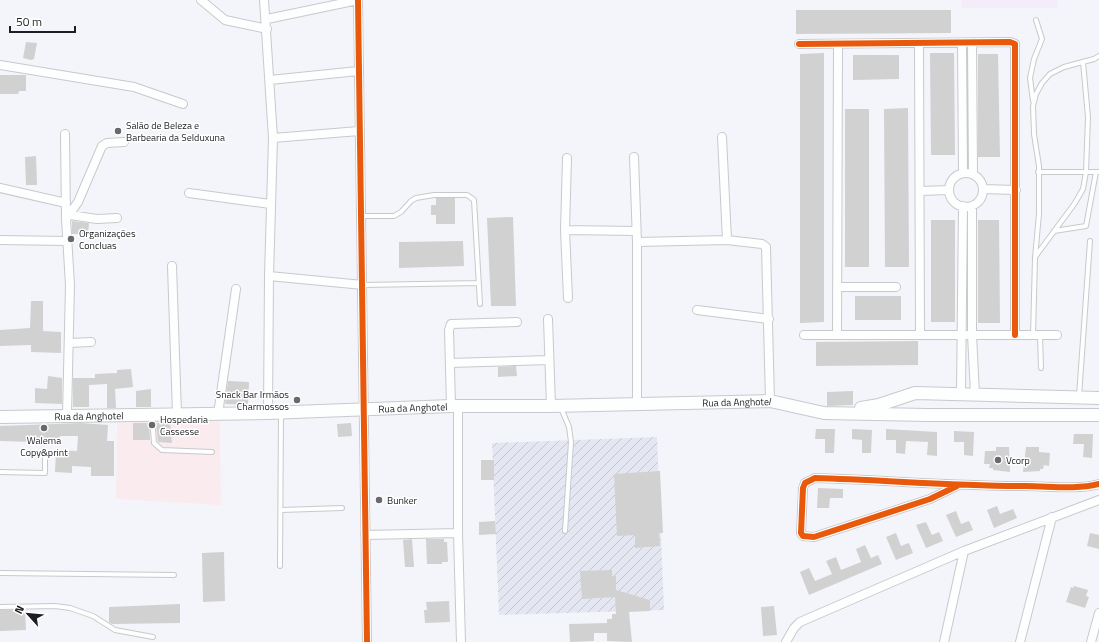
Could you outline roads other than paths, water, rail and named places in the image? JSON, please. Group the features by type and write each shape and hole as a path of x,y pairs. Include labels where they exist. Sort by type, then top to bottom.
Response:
{"main road":[{"name":"Rua da Anghotel","path":"824,413 866,408 914,393 1099,398"},
{"name":"Rua da Anghotel","path":"0,417 281,413 455,406 556,406 770,401 824,413 927,416 1099,414"}],"street":[{"path":"201,0 225,20 267,29"},
{"path":"264,0 267,19 273,138 270,204 268,413"},
{"path":"267,19 358,0 367,642"},
{"path":"799,44 1010,42 1015,44 1015,335"},
{"path":"919,43 920,335"},
{"path":"962,43 963,173"},
{"path":"972,43 973,174"},
{"path":"837,335 838,44"},
{"path":"0,65 134,87 183,104"},
{"path":"270,80 358,71"},
{"path":"273,138 359,131"},
{"path":"65,134 66,203 68,217 67,241 70,285 67,415"},
{"path":"722,137 727,240"},
{"path":"68,217 78,202 102,146 105,143 124,142"},
{"path":"634,157 637,242 637,404"},
{"path":"567,158 565,230 568,298"},
{"path":"963,173 973,174 980,180 983,190 980,199 972,206 963,206 953,201 950,190 953,179 963,173"},
{"path":"0,188 66,203"},
{"path":"920,191 950,190"},
{"path":"983,190 1016,190"},
{"path":"189,193 270,204"},
{"path":"961,394 963,206"},
{"path":"972,206 972,335 975,394"},
{"path":"68,217 96,219 116,218"},
{"path":"565,230 636,231"},
{"path":"0,240 67,241"},
{"path":"637,242 727,240 762,244 766,247 770,401"},
{"path":"172,266 177,414"},
{"path":"269,276 363,285"},
{"path":"837,287 896,286"},
{"path":"218,414 236,289"},
{"path":"697,310 769,319"},
{"path":"548,319 549,360 556,406"},
{"path":"461,642 455,406 450,363 449,330 451,324 517,322"},
{"path":"804,335 1057,335"},
{"path":"69,343 91,342"},
{"path":"450,363 549,360"},
{"path":"957,486 930,499 814,537 803,536 801,533 803,488 810,479 815,478 928,482 957,486 1072,486 1099,484"},
{"path":"928,482 931,490 930,499"},
{"path":"786,642 794,628 800,622 964,551 1099,500"},
{"path":"1020,642 1052,517"},
{"path":"365,535 458,533"},
{"path":"944,642 964,551"},
{"path":"1091,642 1099,613"}],"lane":[{"path":"1036,20 1042,39 1034,59 1030,78 1038,172 1039,214 1035,258 1037,335 1041,368"},
{"path":"1033,106 1036,94 1042,82 1050,74 1064,67 1099,56"},
{"path":"1035,258 1075,202 1082,189 1086,172 1088,117 1083,62"},
{"path":"1038,172 1097,172 1086,226 1054,231"},
{"path":"361,216 394,216 401,212 411,201 434,195 467,195 472,197 474,200 480,304"},
{"path":"1079,398 1090,241"},
{"path":"363,285 479,283"},
{"path":"556,406 569,427 570,442 565,531"},
{"path":"280,566 281,413"},
{"path":"151,414 154,443 156,447 162,450 212,452"},
{"path":"0,472 45,473 45,458"},
{"path":"281,510 342,508"},
{"path":"0,573 174,575"},
{"path":"0,607 55,606 70,608 93,616 115,630 154,636"}],"place":[{"name":"Salão de Beleza e Barbearia da Selduxuna","path":"118,131"},
{"name":"Organizações Concluas","path":"71,239"},
{"name":"Snack Bar Irmãos Charmossos","path":"297,400"},
{"name":"Hospedaria Cassesse","path":"152,425"},
{"name":"Walema Copy&print","path":"44,428"},
{"name":"Vcorp","path":"998,460"},
{"name":"Bunker","path":"379,500"}]}
